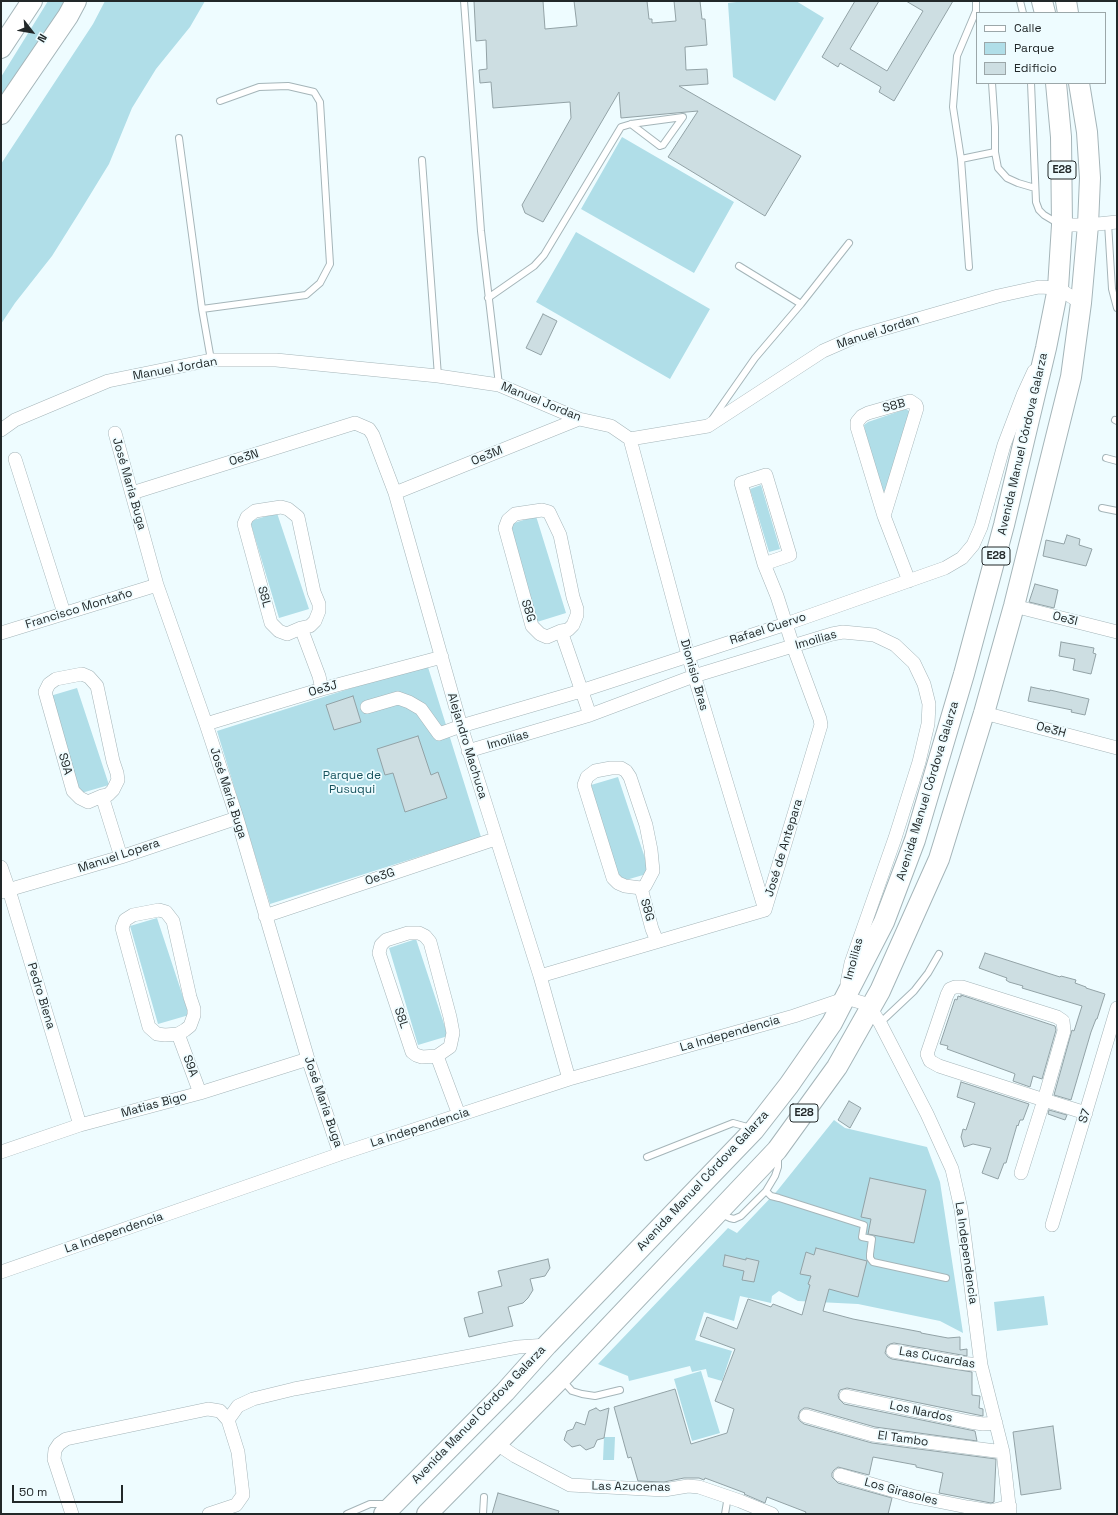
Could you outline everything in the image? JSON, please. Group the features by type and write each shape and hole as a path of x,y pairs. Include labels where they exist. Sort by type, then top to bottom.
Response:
{"main road":[{"path":"1,48 32,1"},
{"path":"1,114 68,16 76,1"},
{"path":"1042,1 1045,12"},
{"path":"1066,1 1068,12"},
{"name":"Avenida Manuel Córdova Galarza","path":"389,1509 505,1392 547,1345 754,1130 808,1058 832,1023 884,922 915,840 964,674 1004,524 1046,348 1058,288 1062,225 1061,137 1056,84"},
{"name":"E28","path":"427,1514 561,1378 777,1150 875,1016 939,858 984,713 1014,606 1071,377 1081,303 1088,225 1090,178 1087,132 1080,84"}],"street":[{"path":"1062,225 1112,223"},
{"name":"Manuel Jordan","path":"1,430 15,420 108,381 210,360 276,360 438,376 498,385 579,419 611,426 630,439 708,426 823,351 855,337 998,296 1039,287 1058,288"},
{"path":"1058,288 1081,303"},
{"name":"Rafael Cuervo","path":"367,707 398,698 410,702 421,709 439,734 460,726 581,690 786,624 945,568 962,558 973,545 981,527 1013,420 1023,395 1046,348"},
{"name":"S8B","path":"884,516 917,408 916,405 910,401 868,413 862,416 857,422 884,516 909,581"},
{"name":"Oe3M","path":"395,493 579,419"},
{"name":"Alejandro Machuca","path":"355,423 369,429 373,435 395,493 460,726 540,976 570,1079"},
{"name":"Oe3N","path":"132,493 355,423"},
{"name":"José Maria Buga","path":"115,432 157,585 206,724 236,818 308,1059 340,1154"},
{"name":"Dionisio Bras","path":"630,439 694,676 765,910"},
{"path":"15,459 64,613"},
{"name":"José de Antepara","path":"540,976 765,910 821,725 777,596 764,564 741,483 766,475 790,556 764,564"},
{"name":"S8L","path":"281,507 288,509 298,517 314,592 319,604 319,611 315,621 310,626 301,628 287,634 279,631 271,623 244,524 248,517 255,511 281,507"},
{"name":"S8G","path":"542,510 549,512 560,535 573,597 577,609 577,615 573,625 568,630 561,631 547,637 540,634 532,626 504,528 508,520 515,514 542,510"},
{"name":"Francisco Montaño","path":"1,633 157,585"},
{"name":"Oe3I","path":"1014,606 1117,632"},
{"path":"301,628 319,676 322,689"},
{"path":"561,631 590,715"},
{"name":"Imoilias","path":"468,751 590,715 694,676 844,632 874,635 895,645 914,663 924,684 930,704 928,724 919,762 895,838 851,963 844,999"},
{"name":"Oe3J","path":"206,724 322,689 442,658"},
{"name":"S9A","path":"82,674 89,677 97,686 113,761 118,774 118,780 114,790 108,795 102,796 88,802 80,798 72,791 45,692 49,684 56,679 82,674"},
{"name":"Oe3H","path":"984,713 1117,748"},
{"name":"S8G","path":"621,768 630,777 636,792 646,825 653,864 653,871 649,880 645,886 640,888 618,884 613,878 584,784 587,777 595,771 621,768"},
{"path":"102,796 121,857"},
{"name":"Manuel Lopera","path":"5,891 121,857 236,818"},
{"name":"Oe3G","path":"265,916 496,839"},
{"name":"Pedro Biena","path":"1,867 5,891 80,1125"},
{"name":"S8G","path":"640,888 657,941"},
{"path":"159,910 166,912 173,922 194,1009 194,1015 190,1026 178,1034 157,1034 149,1027 122,928 125,920 133,915 159,910"},
{"name":"S8L","path":"408,933 419,933 425,936 430,942 454,1033 450,1047 438,1056 422,1057 412,1052 379,953 381,945 386,940 408,933"},
{"path":"1020,1173 1044,1100 1064,1031 1063,1021 1057,1017 962,987 950,989 946,995 927,1054 930,1061 939,1066 1044,1100 1086,1113"},
{"path":"844,999 863,1003 875,1016"},
{"name":"La Independencia","path":"1,1272 340,1154 570,1079 794,1016 844,999"},
{"name":"S7","path":"1052,1225 1117,1008"},
{"name":"La Independencia","path":"875,1016 927,1114 952,1169 962,1217 981,1365 1002,1452 1010,1510"},
{"name":"S9A","path":"178,1034 200,1093"},
{"path":"438,1056 459,1115"},
{"name":"Matias Bigo","path":"1,1152 80,1125 200,1093 308,1059"},
{"path":"228,1420 238,1406 253,1399 294,1389 518,1347 547,1345"},
{"name":"Las Cucardas","path":"893,1350 960,1363 981,1365"},
{"name":"Los Nardos","path":"846,1396 970,1422 983,1424 996,1423"},
{"path":"72,1514 54,1459 55,1450 66,1439 208,1409 220,1411 228,1420 238,1452 243,1496 236,1505 209,1514"},
{"name":"El Tambo","path":"806,1416 874,1435 1002,1452"},
{"name":"Las Azucenas","path":"496,1444 515,1456 570,1485 664,1490 693,1486 728,1496 772,1514"},
{"name":"Los Girasoles","path":"840,1475 912,1496 991,1511 1010,1510"}],"lane":[{"path":"464,1 481,231 498,385"},
{"path":"969,268 962,159 953,107 957,56 976,13 976,1"},
{"path":"1020,1 1023,12"},
{"path":"992,84 995,152 998,168 1007,178 1035,188"},
{"path":"1031,84 1036,202 1039,210 1049,219 1062,225"},
{"path":"202,309 306,295 320,283 330,264 320,102 314,92 288,86 259,87 220,101"},
{"path":"488,298 534,266 544,255 621,127 631,124 683,117 663,145 660,146 631,124"},
{"path":"179,138 210,360"},
{"path":"962,159 995,152"},
{"path":"422,160 438,376"},
{"path":"1112,223 1112,289 1117,308"},
{"path":"708,426 755,358 801,304 849,243"},
{"path":"739,266 801,304"},
{"path":"1106,458 1117,461"},
{"path":"1102,508 1117,511"},
{"path":"875,1016 914,991 928,973 939,954"},
{"path":"648,1157 733,1123 754,1130"},
{"path":"718,1212 730,1218 738,1218 766,1191 775,1176 778,1167 779,1158 777,1150"},
{"path":"766,1191 771,1196 864,1225 862,1237 872,1239 870,1258 873,1262 946,1278"},
{"path":"561,1378 572,1391 582,1394 595,1396 620,1390"},
{"path":"725,1514 728,1496"},
{"path":"483,1514 484,1497"},
{"path":"347,1514 370,1504 389,1509"}],"green space":[{"path":"48,1 65,1 1,101 1,77"},
{"path":"105,1 205,1 190,27 156,69 132,108 109,164 52,256 15,303 1,324 1,164 93,24"},
{"path":"745,1 796,1 824,18 775,101 733,77 728,3"},
{"path":"622,137 734,202 694,273 581,209"},
{"path":"576,232 710,309 670,379 536,302"},
{"path":"906,409 909,411 909,415 885,491 883,491 864,425 868,422"},
{"path":"761,485 780,549 769,552 750,489"},
{"path":"277,513 309,609 279,618 250,521"},
{"path":"536,516 566,613 537,622 508,525"},
{"name":"Parque de Pusuqui","path":"427,664 481,837 270,904 217,731"},
{"path":"77,688 109,785 78,794 50,696"},
{"path":"618,777 650,873 619,882 591,785"},
{"path":"157,918 189,1015 158,1024 130,926"},
{"path":"416,939 448,1036 418,1045 389,948"},
{"path":"834,1120 845,1128 927,1147 940,1182 963,1333 940,1321 858,1304 798,1301 779,1291 772,1296 771,1303 740,1296 734,1321 704,1312 695,1340 732,1351 722,1381 708,1377 706,1369 692,1372 690,1366 629,1381 628,1376 598,1364 728,1228 737,1233 777,1191"},
{"path":"1044,1296 1048,1325 997,1331 994,1302"},
{"path":"701,1371 720,1433 692,1441 674,1379"},
{"path":"604,1437 615,1437 614,1460 603,1460"}],"building":[{"path":"474,1 543,1 545,29 577,26 574,1 647,1 649,19 652,19 652,23 676,21 674,1 700,1 702,19 705,19 707,45 685,47 686,70 707,69 708,84 679,86 801,156 765,216 668,157 698,111 621,118 619,92 543,222 525,213 522,205 571,118 570,102 493,108 491,82 480,83 479,70 487,69 486,40 476,41"},
{"path":"855,1 879,1 850,49 887,71 923,11 906,1 953,1 894,101 879,92 881,87 840,63 838,67 822,57"},
{"path":"543,314 557,321 541,355 526,348"},
{"path":"1067,535 1080,539 1079,545 1092,549 1086,566 1043,556 1046,540 1064,544"},
{"path":"1035,584 1058,590 1054,608 1029,602"},
{"path":"1061,642 1094,648 1093,653 1096,654 1091,674 1073,670 1075,659 1059,656"},
{"path":"1031,687 1089,699 1085,715 1071,712 1072,710 1028,701"},
{"path":"353,696 361,722 334,730 326,705"},
{"path":"418,736 431,775 438,772 447,798 405,812 393,773 385,775 377,749"},
{"path":"985,953 1060,977 1076,980 1075,983 1105,994 1091,1032 1071,1100 1054,1095 1072,1030 1074,1031 1082,1006 1022,988 1023,986 1006,980 1007,978 979,968"},
{"path":"961,995 1055,1026 1056,1030 1042,1079 1033,1076 1030,1087 1013,1081 1015,1074 1013,1073 947,1049 948,1046 940,1044 955,999 957,1000 958,996 961,997"},
{"path":"961,1082 1029,1104 1023,1120 1020,1120 1018,1126 1017,1125 1006,1163 1004,1163 998,1179 982,1173 991,1148 973,1144 964,1147 961,1137 963,1129 966,1130 975,1103 957,1097"},
{"path":"849,1101 861,1108 850,1128 838,1120"},
{"path":"1049,1110 1067,1115 1065,1120 1048,1114"},
{"path":"870,1178 926,1190 914,1243 868,1234 871,1219 861,1217"},
{"path":"816,1248 867,1261 858,1297 829,1289 823,1311 853,1319 921,1333 948,1338 960,1337 960,1350 967,1349 967,1356 894,1343 887,1346 885,1353 892,1359 972,1372 972,1395 980,1396 979,1408 983,1409 983,1416 847,1388 840,1390 838,1395 839,1399 844,1404 975,1431 977,1441 875,1427 808,1408 804,1408 800,1411 798,1418 800,1421 804,1424 872,1443 996,1459 994,1502 991,1503 939,1493 943,1473 916,1467 916,1465 873,1457 869,1475 838,1467 832,1473 832,1477 838,1483 892,1498 888,1514 805,1514 806,1512 767,1497 765,1503 744,1494 745,1493 705,1478 704,1480 699,1478 684,1478 664,1482 638,1481 631,1457 628,1458 614,1407 675,1389 691,1444 727,1433 734,1409 715,1401 735,1349 700,1336 707,1317 737,1329 748,1299 771,1307 773,1304 802,1315 811,1276 800,1274 806,1252 814,1255"},
{"path":"725,1255 746,1260 746,1258 759,1261 754,1282 742,1280 744,1271 723,1266"},
{"path":"548,1259 550,1268 545,1276 530,1279 533,1290 528,1298 523,1303 508,1307 513,1326 469,1337 464,1318 483,1313 478,1292 502,1286 498,1271"},
{"path":"596,1408 600,1411 609,1408 604,1438 597,1440 594,1447 586,1450 580,1445 572,1447 564,1440 567,1431 573,1429 576,1422 585,1425 589,1411"},
{"path":"1053,1426 1061,1489 1021,1495 1013,1432"},
{"path":"498,1493 559,1511 558,1514 492,1514"}]}
